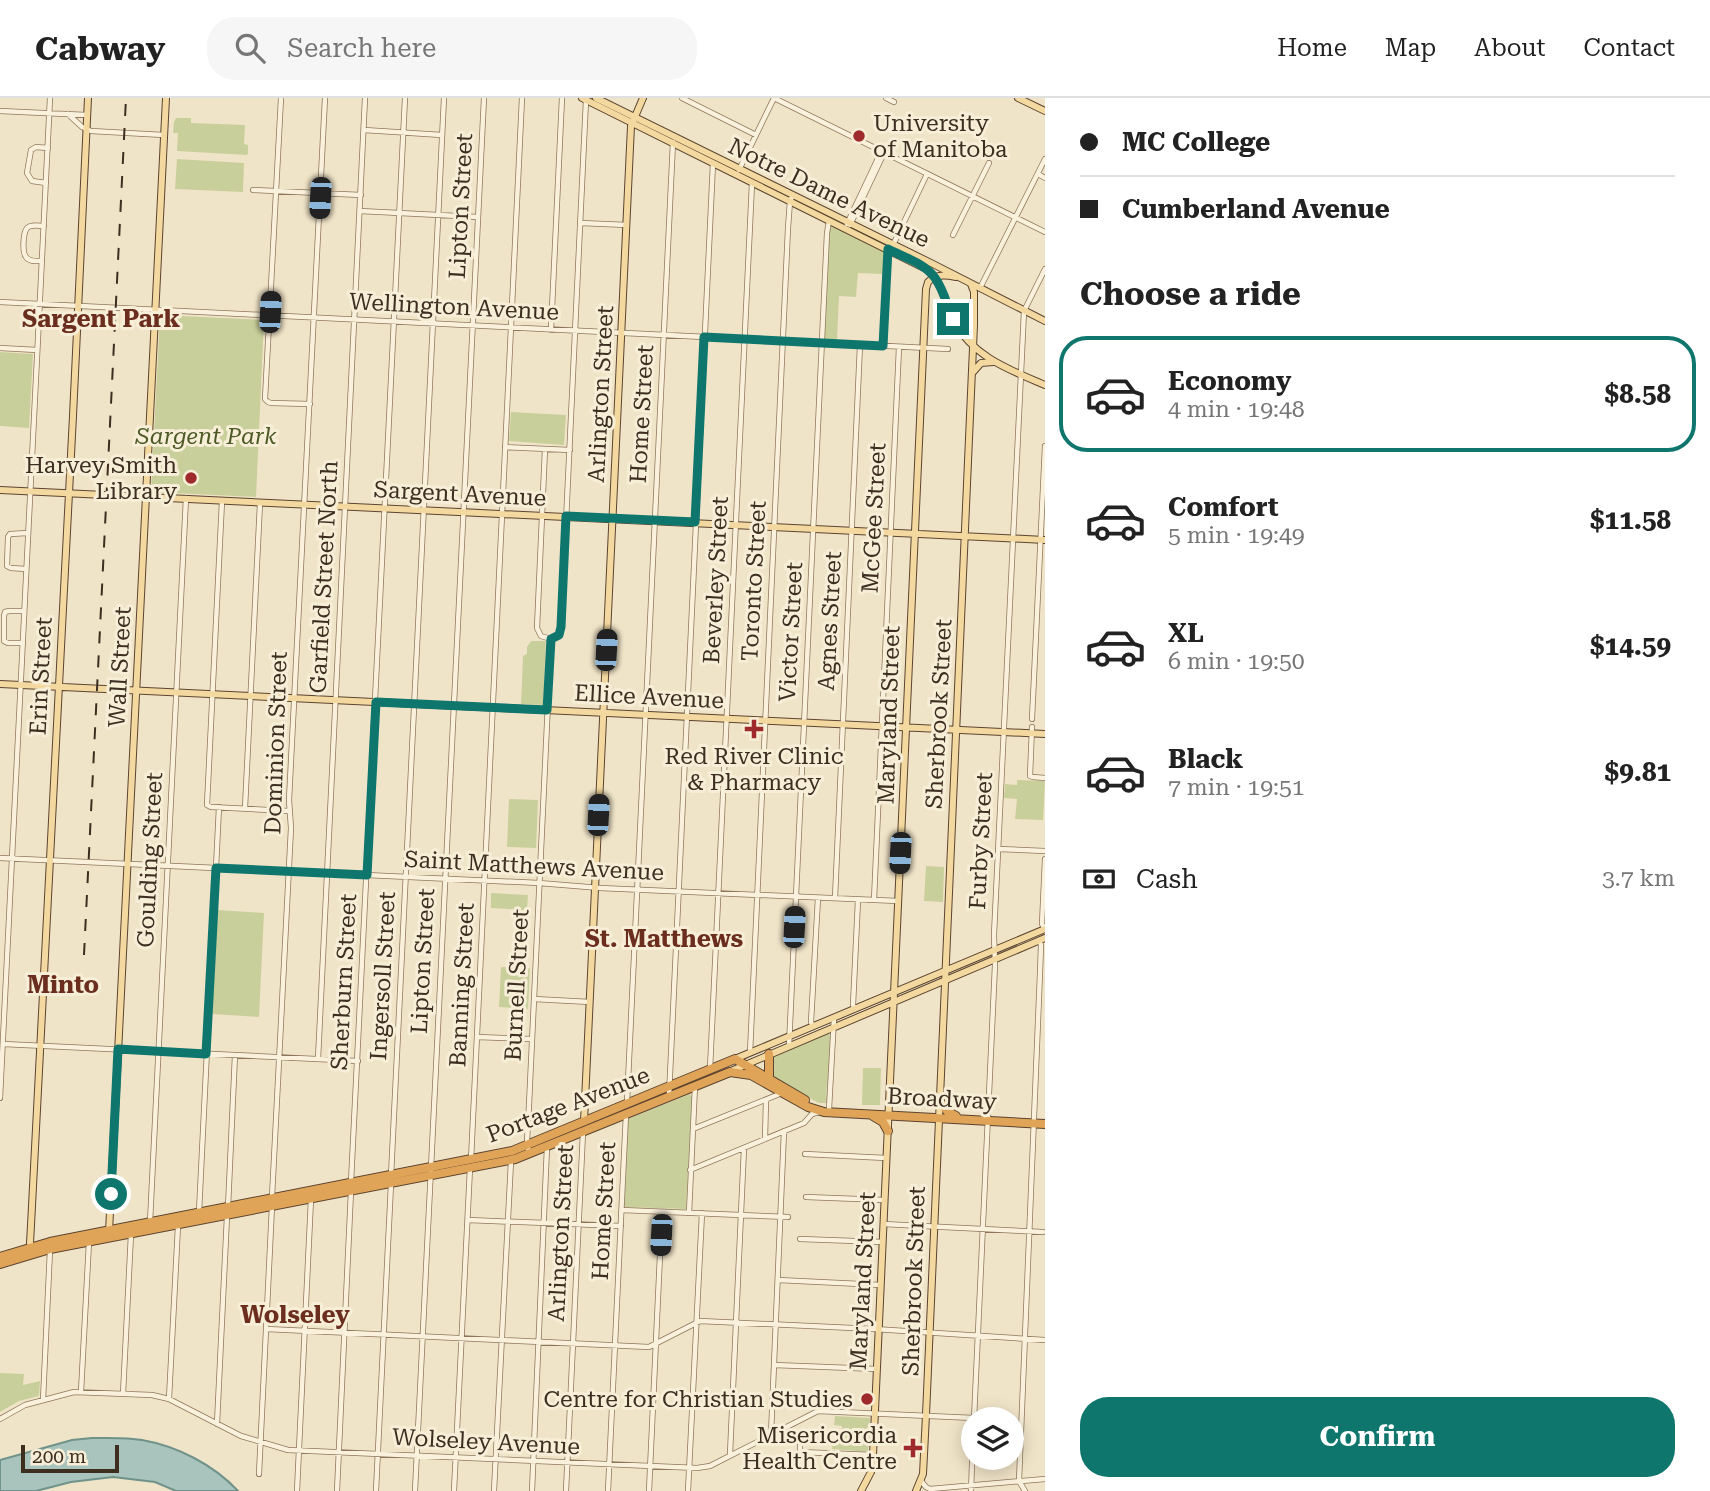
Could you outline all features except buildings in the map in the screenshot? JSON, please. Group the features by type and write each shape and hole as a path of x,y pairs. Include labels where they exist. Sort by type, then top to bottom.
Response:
{"highway":[{"path":"769,1054 769,1079"},
{"name":"Portage Avenue","path":"0,1257 89,1242 150,1223 199,1217 471,1164 511,1160 528,1150 627,1109 736,1059"},
{"name":"Broadway","path":"736,1059 829,1111"},
{"name":"Portage Avenue","path":"668,1091 695,1085 730,1072"},
{"name":"Broadway","path":"730,1072 751,1075 808,1107 829,1111 1045,1124"},
{"path":"939,1100 947,1111 962,1119"},
{"path":"867,1114 883,1122 887,1131"},
{"name":"Portage Avenue","path":"471,1164 505,1153 547,1146 584,1127"},
{"name":"Portage Avenue","path":"272,1203 311,1199 351,1188"},
{"name":"Portage Avenue","path":"0,1264 50,1242 131,1235 178,1226 199,1217"}],"main road":[{"name":"Erin Street","path":"34,1250 30,1243 88,98"},
{"name":"Wall Street","path":"109,1235 166,98"},
{"name":"Notre Dame Avenue","path":"596,98 633,120"},
{"name":"Arlington Street","path":"584,1127 633,120 643,98"},
{"path":"1018,98 1045,111"},
{"name":"Notre Dame Avenue","path":"585,99 738,172"},
{"name":"Notre Dame Avenue","path":"673,139 713,162 754,179 1045,321"},
{"name":"Notre Dame Avenue","path":"791,198 829,220 848,226"},
{"name":"Notre Dame Avenue","path":"890,247 926,269 934,277"},
{"path":"956,277 934,277 956,323 973,346 995,363 1045,385"},
{"name":"Maryland Street","path":"863,1489 872,1469 873,1455 926,287 934,277"},
{"name":"Sherbrook Street","path":"916,1491 921,1481 926,1415 972,375 974,292 971,284"},
{"name":"Sherbrook Street","path":"974,316 980,288"},
{"path":"972,375 980,363 995,363"},
{"name":"Sargent Avenue","path":"0,490 1042,540"},
{"name":"Ellice Avenue","path":"0,684 1004,732 1031,730 1045,734"},
{"name":"Portage Avenue","path":"736,1059 1045,929"},
{"name":"Portage Avenue","path":"730,1072 1042,939"}],"street":[{"path":"0,1098 50,98"},
{"path":"281,98 266,401 310,404"},
{"name":"Dominion Street","path":"259,1474 294,698 325,98"},
{"name":"Garfield Street North","path":"318,1059 365,98"},
{"name":"Sherburn Street","path":"337,1491 405,98"},
{"name":"Ingersoll Street","path":"376,1491 444,98"},
{"name":"Lipton Street","path":"415,1491 484,98"},
{"name":"Banning Street","path":"454,1491 522,98"},
{"path":"551,330 562,98"},
{"path":"682,98 756,135"},
{"path":"738,172 774,98 1045,232"},
{"path":"886,98 894,102"},
{"path":"551,639 559,635 561,627 585,99"},
{"path":"0,111 87,115"},
{"path":"68,114 91,131 164,135"},
{"path":"364,130 442,135"},
{"name":"Home Street","path":"608,1491 673,139"},
{"path":"46,183 33,182 27,173 31,150 36,147 48,148"},
{"path":"848,226 883,152"},
{"name":"Sherbrook Street","path":"980,288 1045,159"},
{"path":"668,1091 713,162"},
{"path":"953,235 989,163"},
{"path":"883,346 890,247 927,174"},
{"path":"1038,174 1045,178"},
{"name":"Beverley Street","path":"710,1070 754,179"},
{"path":"253,190 360,195"},
{"name":"Toronto Street","path":"750,1054 791,198"},
{"path":"360,211 478,217"},
{"name":"Victor Street","path":"789,1046 829,220"},
{"path":"581,223 627,225"},
{"path":"42,261 30,260 25,256 24,242 28,227 44,226"},
{"name":"Furby Street","path":"975,1407 1024,311 1045,269"},
{"name":"Wellington Avenue","path":"0,302 948,349"},
{"name":"Agnes Street","path":"835,898 860,345"},
{"name":"McGee Street","path":"874,900 899,347"},
{"path":"0,348 37,350"},
{"path":"1032,719 1045,446"},
{"path":"505,447 570,450"},
{"name":"Burnell Street","path":"528,1150 551,639 541,636 537,628 545,449"},
{"name":"Goulding Street","path":"150,1223 186,498"},
{"path":"222,500 208,806 289,811"},
{"path":"245,808 260,502"},
{"path":"26,569 7,566 8,537 12,532 28,533"},
{"path":"23,643 4,641 4,615 9,611 24,611"},
{"path":"1031,730 1030,776 1045,778"},
{"path":"199,1217 219,807"},
{"path":"998,849 1045,851"},
{"name":"Saint Matthews Avenue","path":"0,858 898,901"},
{"path":"1045,859 1042,924 1045,929"},
{"path":"813,1027 811,1017 818,898"},
{"path":"855,1009 853,1005 858,900"},
{"path":"1025,1491 1019,1481 1042,939"},
{"path":"534,999 590,1002"},
{"path":"691,1170 804,1123 812,1114 829,1111 834,1018"},
{"path":"477,1037 532,1039"},
{"path":"3,1044 358,1061"},
{"path":"217,1424 235,1055"},
{"path":"688,1213 695,1085"},
{"path":"693,1129 782,1093"},
{"path":"765,1139 766,1100"},
{"name":"Arlington Street","path":"566,1491 584,1127"},
{"path":"771,1434 784,1131"},
{"path":"532,1491 547,1146"},
{"path":"730,1455 744,1148"},
{"path":"805,1154 886,1158"},
{"path":"494,1491 511,1160"},
{"path":"806,1197 884,1199"},
{"path":"297,1491 311,1199"},
{"path":"622,1210 788,1217"},
{"path":"649,1491 662,1212"},
{"path":"688,1491 702,1213"},
{"path":"468,1220 621,1226"},
{"path":"883,1224 1043,1232"},
{"path":"123,1394 131,1235 135,1226"},
{"path":"169,1399 178,1226"},
{"path":"800,1239 883,1242"},
{"path":"81,1392 89,1242"},
{"path":"43,1400 50,1250"},
{"path":"778,1280 881,1285"},
{"path":"266,1329 649,1347 700,1321 1045,1340"},
{"path":"774,1365 877,1369"},
{"name":"Wolseley Avenue","path":"0,1419 21,1407 70,1393 152,1395 169,1399 260,1443 299,1451 689,1468 707,1467 818,1411 961,1418"},
{"path":"800,1446 800,1452 873,1455"},
{"path":"971,1488 972,1470"},
{"path":"921,1481 930,1489 971,1488 1045,1479"}],"green space":[{"path":"176,118 191,118 191,123 245,125 244,144 248,145 247,155 177,151 178,133 173,133"},
{"path":"177,159 244,163 243,192 175,189"},
{"path":"830,225 884,252 883,274 858,273 856,297 839,296 837,340 824,340"},
{"name":"Sargent Park","path":"160,315 264,320 256,497 151,492"},
{"path":"0,352 33,354 29,428 0,426"},
{"path":"511,412 566,415 564,445 509,441"},
{"path":"531,641 546,641 543,705 521,704 523,656 527,654"},
{"path":"1017,780 1045,781 1043,820 1015,819 1017,799 1004,798 1005,784 1017,785"},
{"path":"509,799 538,800 536,848 507,847"},
{"path":"926,866 944,867 943,902 924,901"},
{"path":"491,893 528,895 527,910 491,908"},
{"path":"218,910 264,913 259,1017 212,1014"},
{"path":"501,967 530,968 528,1009 499,1007"},
{"path":"827,1033 830,1035 832,1055 827,1086 828,1103 819,1103 770,1075 770,1059"},
{"path":"863,1068 881,1068 880,1105 862,1105"},
{"path":"690,1094 692,1097 686,1209 624,1207 628,1119"},
{"path":"0,1373 24,1374 23,1385 40,1381 39,1396 19,1401 0,1412"},
{"path":"835,1416 870,1418 868,1452 832,1449 833,1441 841,1441 842,1426 834,1425"}],"water":[{"path":"136,1439 168,1447 206,1465 238,1491 176,1491 155,1482 113,1477 71,1482 36,1491 0,1491 0,1460 72,1440"}],"railway":[{"path":"84,955 126,98"}],"place":[{"name":"University of Manitoba","path":"859,136"},
{"name":"Harvey Smith Library","path":"191,478"},
{"name":"Red River Clinic & Pharmacy","path":"754,729"},
{"name":"Centre for Christian Studies","path":"867,1399"},
{"name":"Misericordia Health Centre","path":"913,1448"}],"district":[{"name":"Sargent Park","path":"101,319"},
{"name":"St. Matthews","path":"664,939"},
{"name":"Minto","path":"63,985"},
{"name":"Wolseley","path":"295,1315"}],"route":[{"path":"111,1194 118,1049 206,1054 216,868 367,875 376,702 547,710 551,639 561,631 566,516 695,522 704,337 883,346 888,249 932,274 939,284 953,319"}]}
